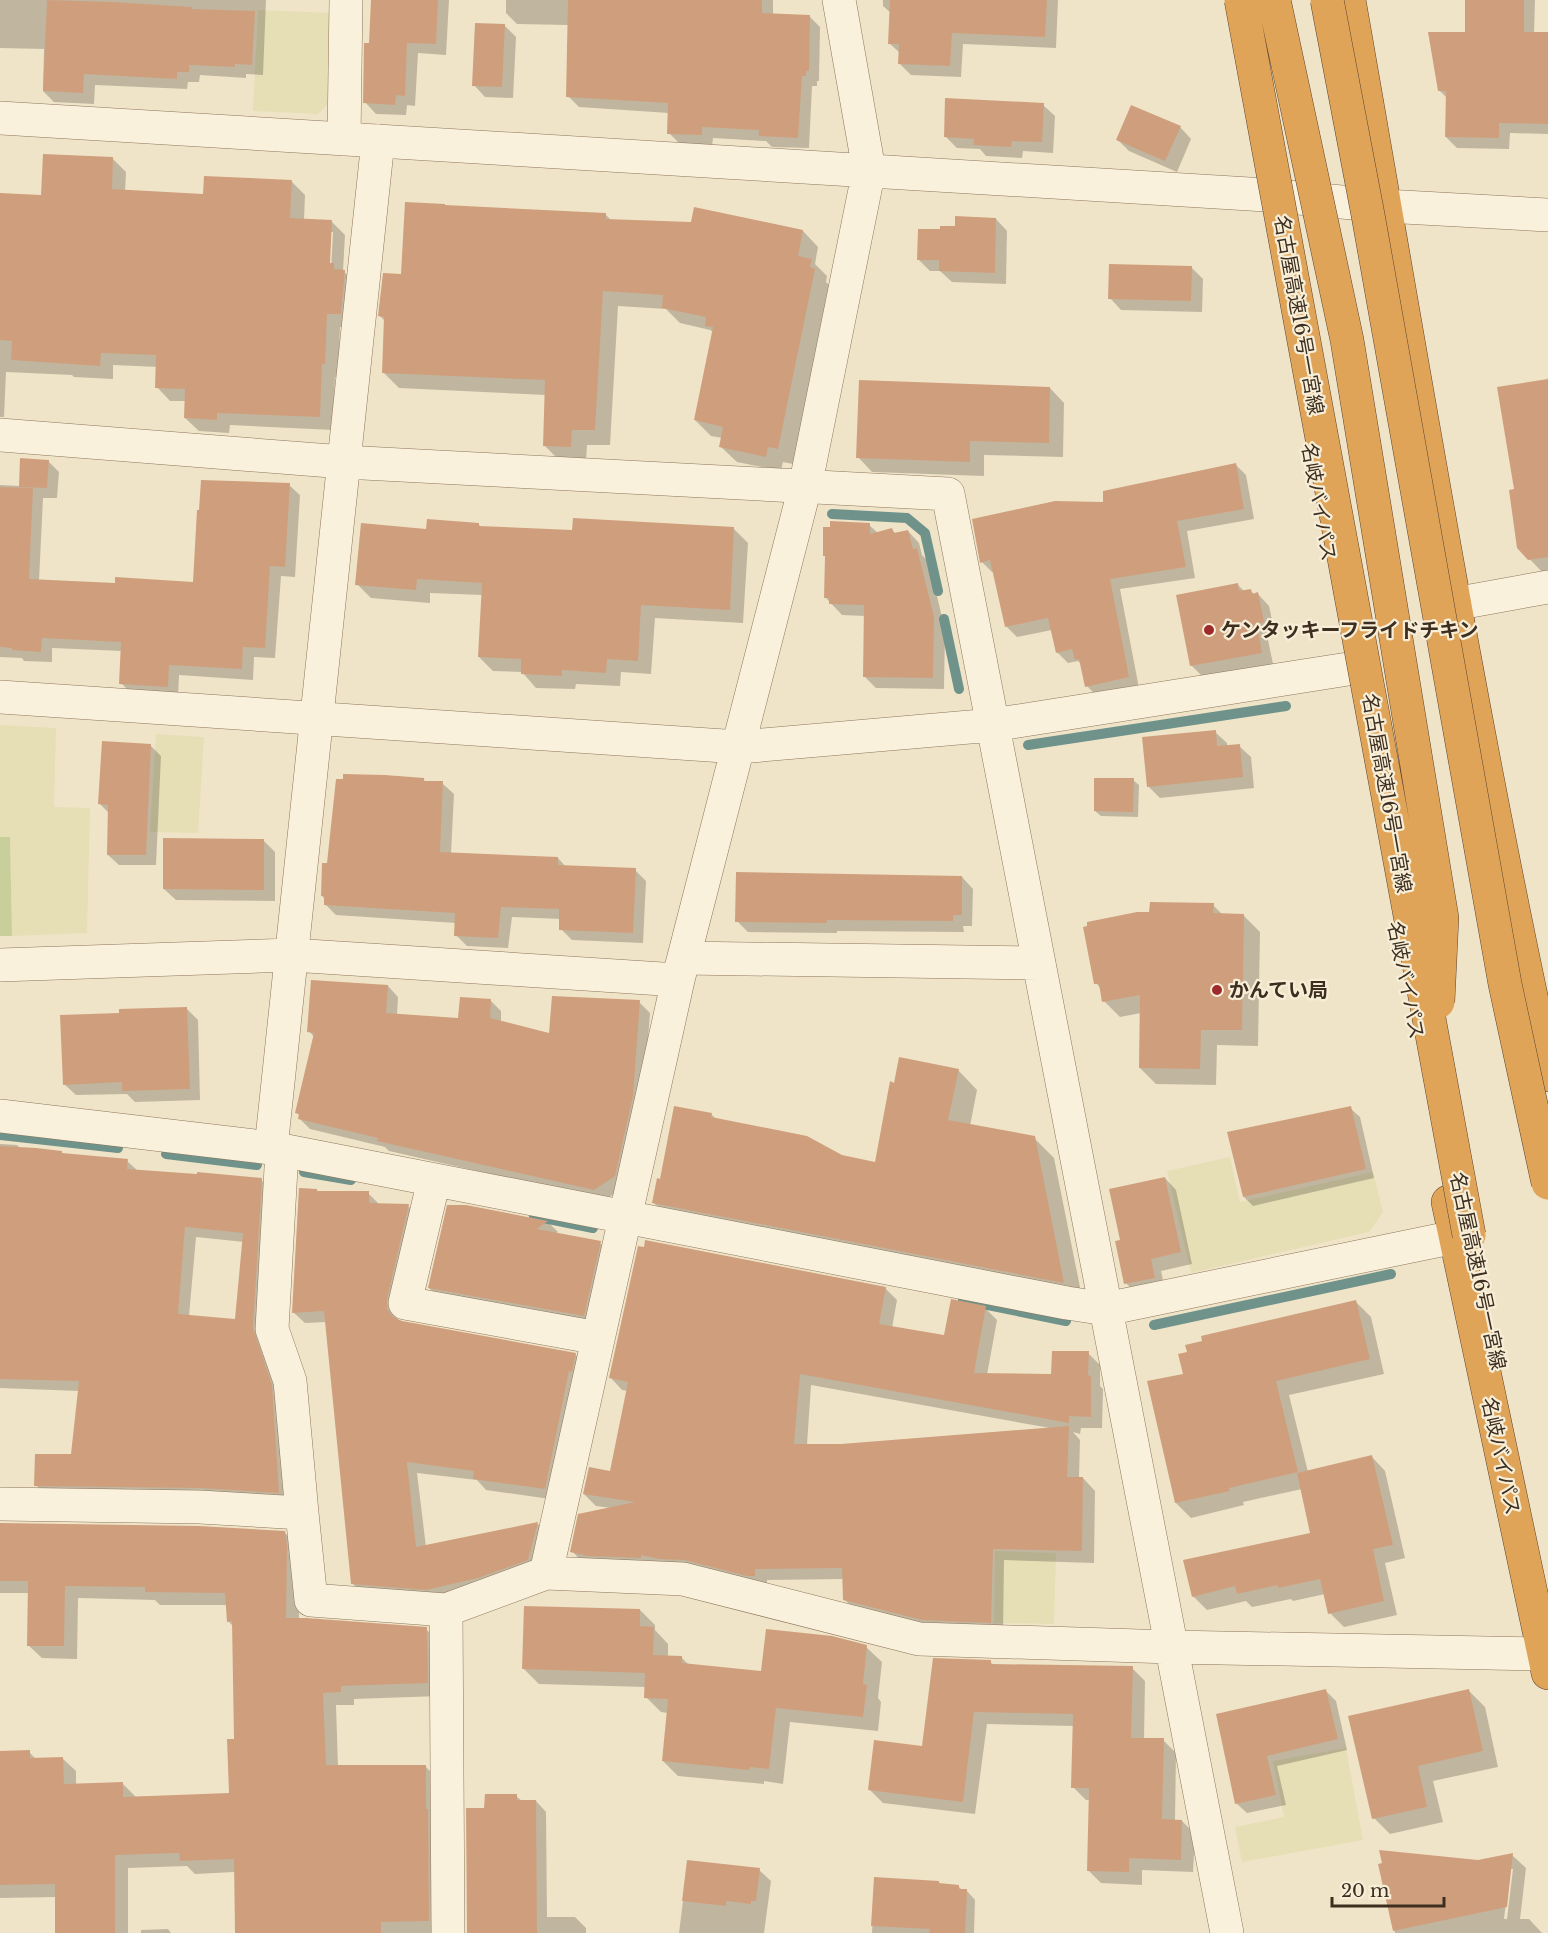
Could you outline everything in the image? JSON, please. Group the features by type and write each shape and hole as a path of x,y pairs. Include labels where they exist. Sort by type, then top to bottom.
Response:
{"highway":[{"name":"名岐バイパス","path":"1232,0 1348,669 1455,1237 1546,1663"},
{"name":"名古屋高速16号一宮線","path":"1241,0 1469,1235 1548,1584"},
{"path":"1274,0 1347,340 1442,918 1436,1060"},
{"path":"1327,0 1368,215 1505,984 1548,1184"},
{"path":"1349,0 1454,604 1548,1075"}],"street":[{"path":"344,139 346,0"},
{"path":"546,1573 681,969 805,487 869,170 839,0"},
{"path":"0,118 869,170 1548,215"},
{"path":"378,141 292,955 276,1149 272,1329 290,1381 310,1600 446,1611 546,1573 683,1579 920,1639 1546,1663"},
{"path":"0,435 344,462 948,494 1227,1933"},
{"path":"1454,604 1548,587"},
{"path":"0,697 739,747 993,725 1348,669"},
{"path":"0,965 292,955 681,969 1039,963"},
{"path":"0,1116 276,1149 1106,1309 1455,1237"},
{"path":"434,1180 405,1303 598,1338"},
{"path":"0,1504 200,1507 302,1513"},
{"path":"446,1611 448,1933"}],"shaded area":[{"path":"258,10 332,13 330,102 318,114 253,111"},
{"path":"0,725 56,728 54,807 90,808 87,933 12,936 10,837 0,837"},
{"path":"156,734 204,737 198,833 150,832"},
{"path":"1230,1157 1240,1202 1373,1172 1383,1212 1369,1232 1191,1273 1167,1171"},
{"path":"995,1551 1056,1553 1054,1624 994,1623"},
{"path":"1346,1748 1363,1840 1242,1862 1235,1827 1284,1817 1273,1761"}],"green space":[{"path":"0,837 10,837 12,936 0,936"}],"building":[{"path":"47,0 255,11 252,65 235,64 235,67 189,65 189,72 177,72 177,79 84,74 83,93 43,91"},
{"path":"371,0 438,0 436,44 407,43 405,96 396,95 395,105 363,103 364,43 369,43"},
{"path":"568,0 762,0 762,13 810,15 809,71 806,71 806,76 802,76 798,138 759,136 759,130 702,127 702,135 667,134 668,103 566,97"},
{"path":"890,0 1047,0 1045,37 952,33 950,66 898,64 899,44 888,44"},
{"path":"1465,0 1524,0 1524,32 1548,32 1548,124 1499,123 1499,138 1445,137 1446,91 1438,91 1428,32 1465,32"},
{"path":"475,23 505,24 502,87 472,86"},
{"path":"945,98 1044,103 1042,142 1012,141 1011,147 973,145 974,139 944,137"},
{"path":"1131,105 1181,126 1165,161 1116,140"},
{"path":"43,154 113,157 112,189 203,194 204,176 292,180 290,218 332,220 330,263 334,263 334,269 345,270 341,314 327,314 320,417 217,413 217,420 184,418 185,389 155,388 156,355 101,353 100,366 11,360 12,341 0,340 0,193 41,195"},
{"path":"405,202 606,213 606,219 691,222 694,207 803,230 798,256 812,259 810,267 815,269 778,449 768,447 766,457 719,447 723,427 694,420 713,327 705,326 706,317 662,308 663,295 603,291 595,430 572,430 571,447 543,446 545,380 382,373 384,317 378,316 383,273 401,274"},
{"path":"955,216 996,218 995,273 939,271 939,260 917,260 918,229 955,226"},
{"path":"1109,264 1192,266 1191,301 1108,299"},
{"path":"1548,379 1548,557 1528,560 1517,548 1509,490 1514,489 1497,387"},
{"path":"859,380 1050,387 1049,443 970,441 970,462 856,458"},
{"path":"20,458 49,460 47,488 19,487"},
{"path":"1236,463 1244,509 1177,521 1186,567 1110,579 1129,677 1085,687 1079,659 1075,660 1072,649 1056,653 1048,618 1005,627 990,560 980,563 972,519 1055,501 1103,502 1103,491"},
{"path":"201,480 290,483 285,567 270,566 265,648 243,647 242,669 169,665 168,687 119,684 121,642 42,638 41,652 0,647 0,487 33,488 29,579 115,583 115,577 193,582"},
{"path":"573,518 734,527 730,610 641,605 638,661 607,659 606,673 562,670 562,676 521,674 521,659 478,657 482,583 417,579 416,590 355,585 361,523 426,529 427,519 479,523 479,526 572,530"},
{"path":"830,521 870,523 870,534 892,528 894,533 908,530 913,549 917,548 934,617 933,678 863,677 864,605 829,604 829,598 824,598 823,527 830,527"},
{"path":"1238,583 1239,591 1251,589 1252,594 1258,592 1264,622 1257,624 1262,653 1190,666 1176,595"},
{"path":"1216,730 1217,746 1240,744 1243,777 1147,787 1142,737"},
{"path":"102,741 151,744 146,855 107,855 108,805 98,804"},
{"path":"343,774 385,775 424,778 424,781 443,781 440,852 558,857 558,865 636,868 633,933 559,930 559,909 501,907 498,938 454,936 455,913 324,905 324,896 321,896 322,863 327,863 336,779 343,779"},
{"path":"1094,778 1134,778 1133,812 1094,811"},
{"path":"163,838 264,839 264,890 163,889"},
{"path":"736,872 962,876 962,915 953,915 953,921 735,922"},
{"path":"1150,902 1214,903 1213,913 1244,914 1242,1030 1201,1030 1200,1069 1139,1068 1140,995 1102,1002 1099,984 1094,984 1083,927 1087,926 1087,922 1137,912 1149,912"},
{"path":"311,980 388,985 386,1013 458,1018 460,997 491,999 490,1018 549,1033 552,996 640,1000 633,1096 615,1176 594,1190 377,1141 378,1138 298,1119 299,1114 295,1113 314,1033 307,1032"},
{"path":"187,1007 190,1089 122,1091 122,1082 63,1085 60,1015 119,1013 119,1009"},
{"path":"899,1057 959,1069 948,1120 1035,1136 1064,1283 652,1203 657,1178 660,1179 674,1106 712,1113 711,1117 807,1136 842,1155 875,1162 890,1081 894,1083"},
{"path":"1351,1106 1366,1169 1243,1197 1227,1132"},
{"path":"0,1146 128,1159 127,1169 262,1178 253,1328 272,1385 279,1493 200,1488 34,1486 35,1454 71,1454 79,1381 0,1379","holes":["185,1227 243,1233 235,1319 178,1314"]},
{"path":"1165,1177 1181,1252 1151,1259 1155,1278 1124,1284 1115,1241 1120,1240 1109,1189"},
{"path":"299,1188 317,1189 317,1191 369,1191 369,1203 409,1204 387,1299 387,1309 393,1317 402,1321 576,1353 572,1371 569,1371 545,1489 473,1479 474,1471 407,1462 416,1547 538,1522 528,1560 478,1578 426,1590 351,1584 324,1311 292,1313"},
{"path":"447,1205 466,1205 548,1221 537,1229 601,1241 584,1316 428,1288"},
{"path":"645,1240 886,1287 879,1324 944,1335 951,1299 986,1306 974,1373 1051,1374 1052,1351 1089,1351 1091,1417 1069,1416 1069,1423 800,1374 794,1444 841,1444 1069,1426 1067,1477 1083,1477 1082,1551 993,1549 991,1623 922,1620 843,1600 842,1568 755,1569 755,1576 747,1576 684,1560 659,1559 641,1555 641,1558 587,1556 570,1552 578,1514 635,1502 583,1494 589,1467 610,1471 628,1382 609,1378 638,1246 644,1247"},
{"path":"1356,1300 1370,1359 1276,1381 1298,1472 1229,1488 1230,1491 1175,1503 1147,1381 1183,1374 1178,1354 1187,1352 1185,1345 1202,1341 1201,1336"},
{"path":"1372,1455 1393,1545 1373,1549 1384,1601 1328,1614 1320,1579 1237,1594 1235,1586 1192,1597 1183,1560 1310,1533 1297,1473"},
{"path":"0,1523 199,1526 285,1531 287,1546 286,1618 427,1627 428,1683 341,1686 341,1692 323,1693 326,1765 426,1765 429,1921 381,1922 381,1933 235,1933 234,1859 180,1861 179,1853 115,1855 115,1933 55,1933 55,1884 0,1885 0,1751 30,1750 30,1758 63,1757 64,1784 123,1782 123,1797 229,1793 227,1739 234,1739 232,1621 227,1622 225,1593 145,1592 145,1587 65,1586 64,1646 27,1646 28,1581 0,1581"},
{"path":"524,1606 640,1609 640,1626 654,1627 653,1655 682,1656 682,1663 761,1671 766,1629 832,1636 867,1645 863,1684 867,1685 863,1717 776,1708 769,1769 750,1767 749,1770 662,1761 668,1699 644,1698 645,1673 522,1669"},
{"path":"933,1658 991,1660 991,1664 1133,1666 1131,1738 1164,1738 1162,1819 1182,1820 1181,1860 1129,1858 1129,1872 1087,1871 1089,1788 1071,1788 1073,1714 974,1712 963,1802 868,1790 874,1740 922,1746"},
{"path":"1326,1689 1338,1739 1267,1756 1276,1795 1235,1804 1216,1714"},
{"path":"1469,1689 1483,1751 1418,1766 1427,1807 1372,1819 1348,1716"},
{"path":"485,1794 517,1794 517,1800 536,1800 537,1933 467,1933 466,1808 484,1808"},
{"path":"1379,1850 1478,1860 1513,1853 1507,1907 1393,1931 1378,1864 1382,1863"},
{"path":"687,1860 760,1868 756,1901 751,1901 751,1904 726,1901 726,1906 682,1901"},
{"path":"874,1877 939,1881 939,1883 959,1885 959,1889 967,1889 965,1933 929,1933 930,1929 871,1926"}],"waterway":[{"path":"832,514 907,518 925,533 938,591"},
{"path":"944,619 959,689"},
{"path":"1028,745 1286,706"},
{"path":"0,1135 118,1148"},
{"path":"166,1154 257,1165"},
{"path":"304,1172 351,1180"},
{"path":"534,1216 593,1228"},
{"path":"1154,1325 1391,1274"},
{"path":"963,1300 1066,1321"}],"place":[{"name":"ケンタッキーフライドチキン","path":"1209,630"},
{"name":"かんてい局","path":"1217,990"}]}
